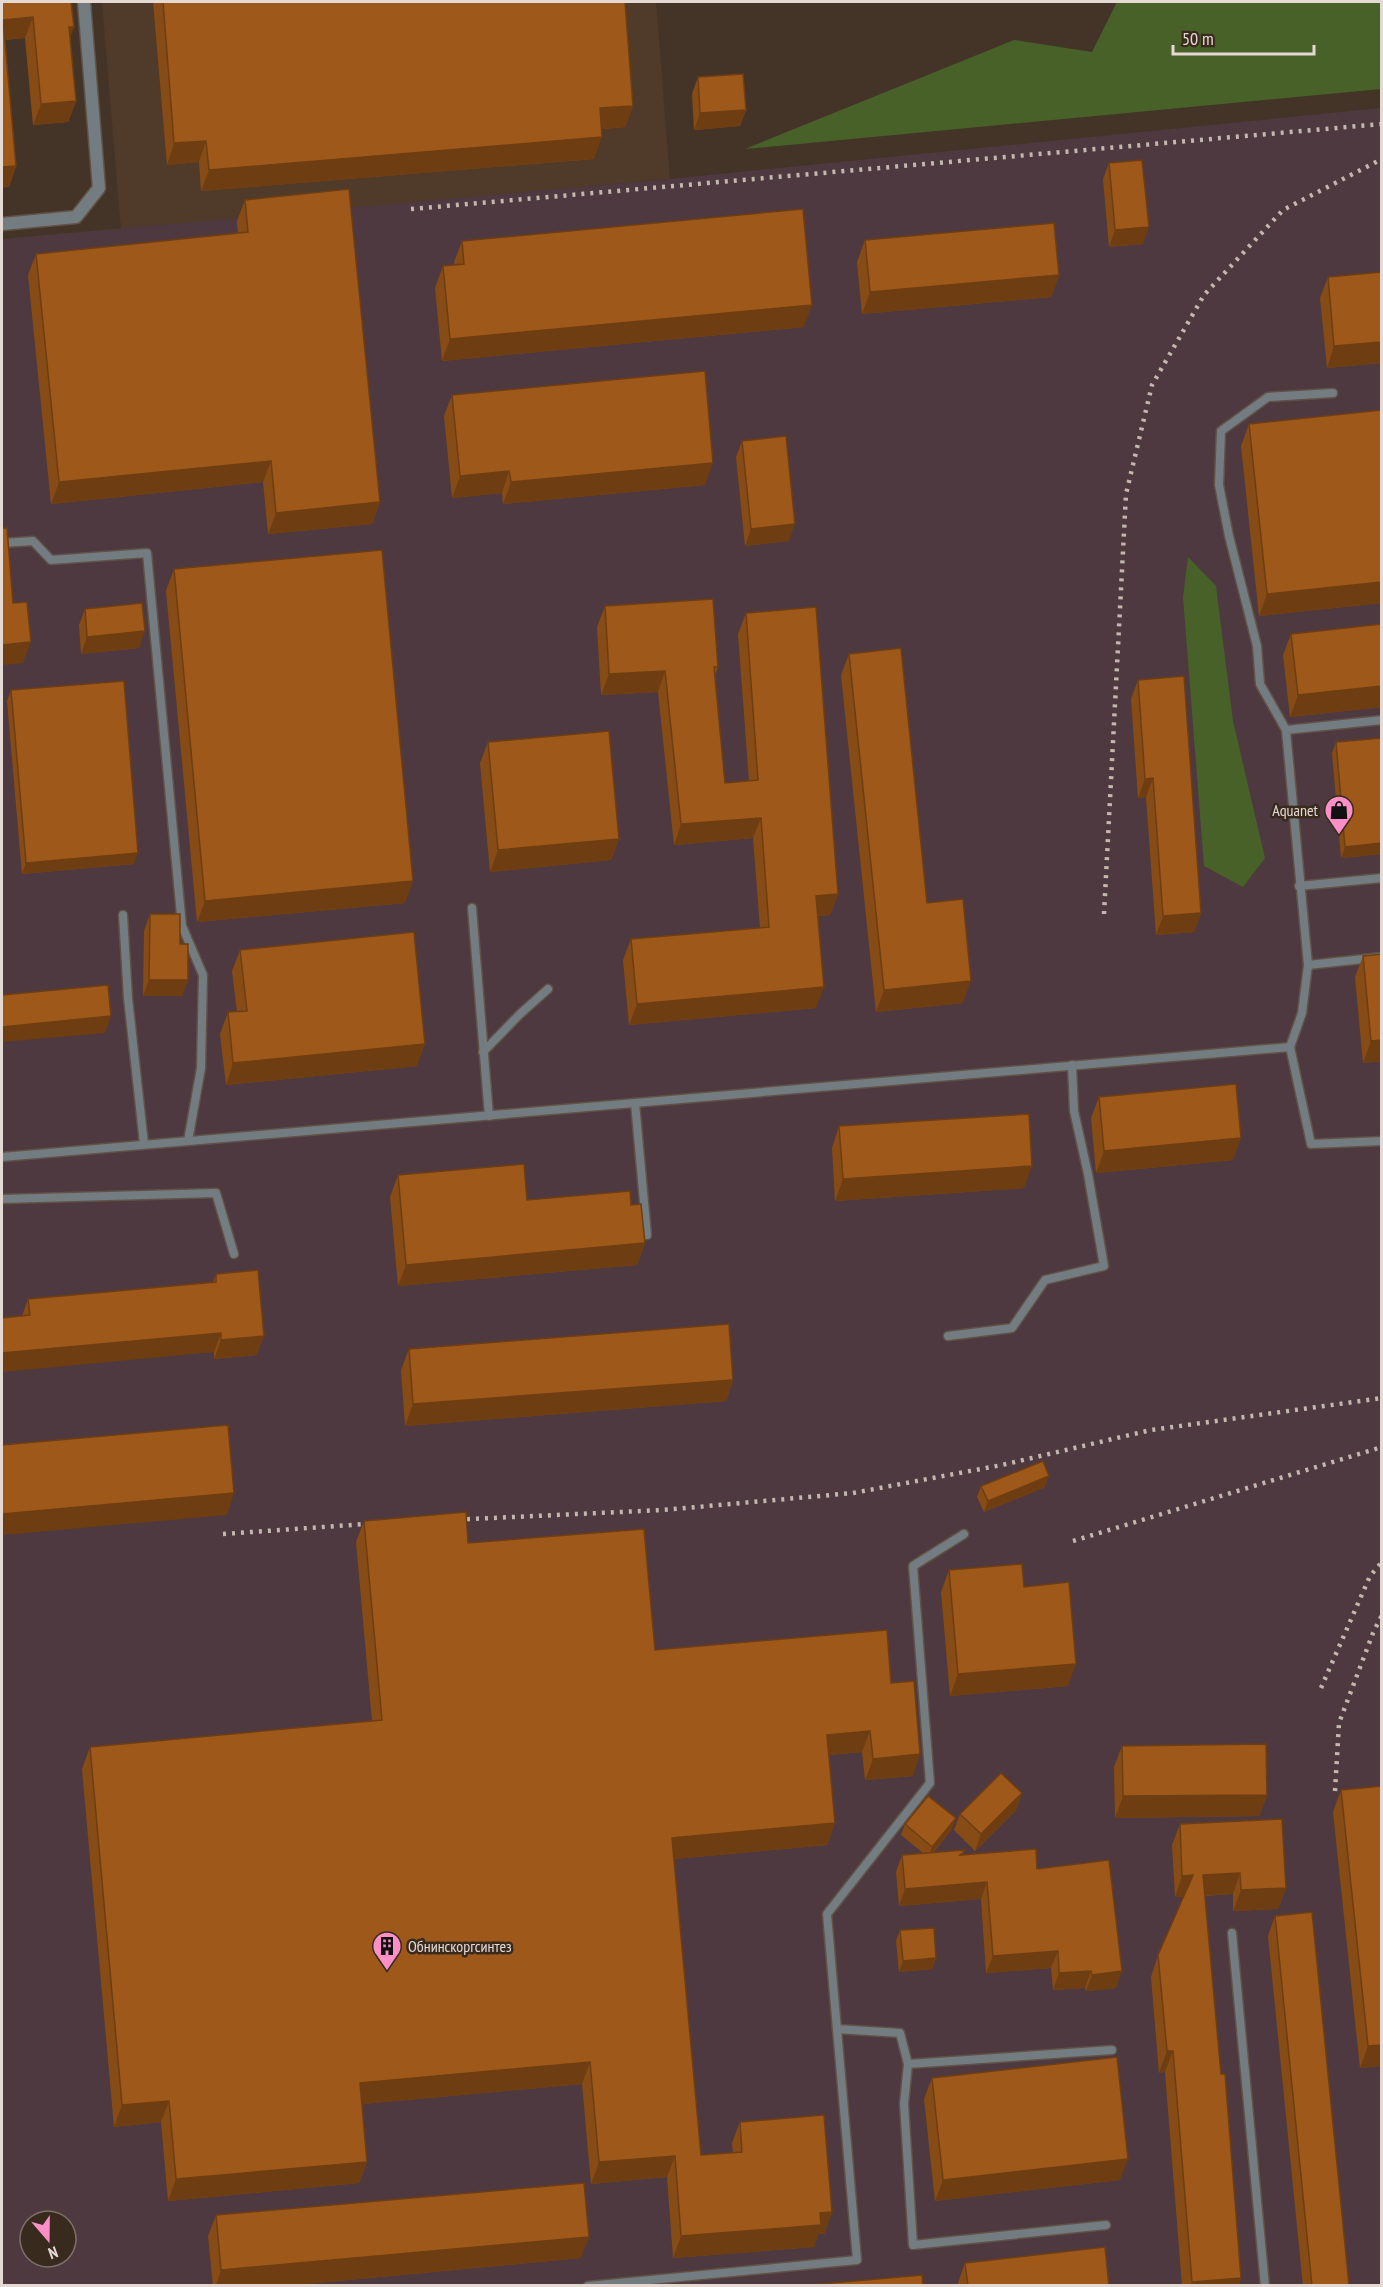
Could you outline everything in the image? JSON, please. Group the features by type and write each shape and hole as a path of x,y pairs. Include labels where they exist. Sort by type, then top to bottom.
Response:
{"street":[{"path":"2,224 76,217 99,188 84,2"}],"lane":[{"path":"1333,393 1268,398 1221,431 1219,485 1229,536 1257,646 1260,684 1286,730 1308,965 1302,1013 1290,1047 1311,1144 1382,1142"},
{"path":"2,543 33,541 51,560 147,554 182,926 203,975 201,1068 188,1141"},
{"path":"1286,730 1382,720"},
{"path":"1299,886 1382,878"},
{"path":"472,908 489,1116"},
{"path":"123,915 128,998 144,1144"},
{"path":"1308,965 1382,957"},
{"path":"483,1053 520,1014 548,989"},
{"path":"2,1157 1290,1047"},
{"path":"948,1336 1012,1328 1045,1280 1104,1266 1088,1174 1074,1112 1072,1065"},
{"path":"635,1103 647,1235"},
{"path":"2,1199 216,1193 234,1254"},
{"path":"588,2286 857,2260 827,1914 930,1783 913,1566 964,1534"},
{"path":"1232,1933 1265,2286"},
{"path":"837,2029 900,2033 908,2064 904,2103 913,2245 1106,2225"},
{"path":"908,2064 1112,2050"}],"shaded area":[{"path":"102,2 656,2 670,179 121,230"},
{"path":"1381,108 1381,2285 2,2286 2,239 670,179"}],"green space":[{"path":"1117,2 1381,2 1381,89 745,149 1014,40 1092,52"},
{"path":"1188,557 1216,586 1233,721 1265,858 1243,887 1204,866 1183,597"}],"building":[{"path":"2,2 71,2 74,27 69,27 76,101 41,104 33,17 3,20 16,166 2,167"},
{"path":"163,2 625,2 633,106 600,108 602,137 209,170 206,141 174,143"},
{"path":"743,74 746,110 700,113 698,77"},
{"path":"1142,160 1149,227 1115,230 1109,163"},
{"path":"349,189 380,502 276,513 271,461 59,482 36,254 248,232 245,200"},
{"path":"803,209 812,305 450,339 443,266 464,264 462,241"},
{"path":"1054,223 1059,275 870,292 865,240"},
{"path":"1382,272 1382,342 1334,346 1328,277"},
{"path":"705,371 713,463 511,482 509,471 460,476 452,395"},
{"path":"1382,410 1382,582 1267,594 1249,424"},
{"path":"786,436 795,524 751,529 742,441"},
{"path":"2,528 7,528 13,603 27,602 31,642 2,645"},
{"path":"382,550 413,881 205,901 174,569"},
{"path":"713,599 718,667 714,667 725,783 758,780 746,613 816,607 838,894 816,896 824,987 637,1004 631,939 769,927 761,818 681,824 665,671 609,674 605,606"},
{"path":"142,603 145,631 87,637 85,609"},
{"path":"1382,624 1382,686 1298,695 1291,634"},
{"path":"901,648 927,903 963,899 971,981 884,990 849,654"},
{"path":"1184,676 1201,913 1163,916 1153,778 1145,779 1138,680"},
{"path":"124,681 138,853 26,863 11,690"},
{"path":"609,731 619,839 498,850 488,742"},
{"path":"1382,738 1382,843 1345,847 1336,742"},
{"path":"150,914 180,914 180,944 188,944 188,980 149,980"},
{"path":"414,932 425,1044 233,1063 228,1012 247,1011 240,950"},
{"path":"1382,954 1382,1040 1371,1041 1363,956"},
{"path":"108,985 111,1016 2,1027 2,995"},
{"path":"1236,1084 1241,1138 1104,1151 1099,1097"},
{"path":"1029,1114 1032,1166 843,1179 839,1126"},
{"path":"524,1164 527,1200 630,1191 631,1205 641,1204 645,1243 406,1265 398,1175"},
{"path":"258,1270 264,1336 221,1340 221,1333 2,1353 2,1318 30,1315 28,1299 216,1282 216,1274"},
{"path":"729,1324 733,1380 413,1404 409,1349"},
{"path":"228,1425 234,1493 2,1514 2,1445"},
{"path":"1043,1461 1049,1476 988,1501 981,1486"},
{"name":"Обнинскоргсинтез","path":"466,1512 468,1543 644,1529 655,1650 887,1630 891,1683 914,1681 920,1754 873,1759 870,1731 827,1735 835,1823 672,1838 701,2155 742,2152 740,2122 824,2115 832,2212 820,2213 821,2225 681,2236 675,2156 599,2162 590,2062 360,2083 367,2162 176,2179 169,2101 122,2105 90,1747 382,1720 364,1521"},
{"path":"1022,1564 1024,1587 1069,1582 1076,1664 958,1674 949,1570"},
{"path":"1266,1744 1267,1795 1123,1796 1122,1746"},
{"path":"1001,1773 1022,1793 981,1834 960,1814"},
{"path":"1382,1786 1382,2045 1368,2046 1341,1790"},
{"path":"928,1796 956,1818 932,1847 905,1824"},
{"path":"1282,1819 1286,1888 1241,1890 1240,1873 1203,1875 1221,2074 1225,2074 1241,2278 1192,2282 1173,2051 1167,2051 1158,1955 1193,1875 1182,1876 1180,1824"},
{"path":"1036,1849 1037,1869 1109,1860 1122,1971 1092,1975 1091,1971 1059,1973 1058,1951 993,1956 987,1882 905,1889 902,1855 965,1850 960,1855"},
{"path":"1312,1912 1349,2285 1341,2286 1312,2286 1275,1916"},
{"path":"934,1928 936,1958 903,1961 900,1930"},
{"path":"1117,2057 1128,2159 943,2180 932,2078"},
{"path":"584,2183 589,2237 221,2270 216,2215"},
{"path":"1105,2247 1109,2286 968,2286 965,2263"},
{"path":"922,2275 923,2286 799,2286"}],"railway":[{"path":"411,209 1382,124"},
{"path":"1104,914 1126,494 1152,385 1204,295 1283,210 1382,159"},
{"path":"449,1520 663,1510 853,1493 1002,1465 1151,1430 1382,1398"},
{"path":"1073,1541 1382,1447"},
{"path":"223,1534 380,1523"},
{"path":"1321,1688 1370,1576 1382,1562"},
{"path":"1335,1791 1339,1723 1382,1615"}],"place":[{"name":"Aquanet","path":"1339,836"},
{"name":"Обнинскоргсинтез","path":"387,1972"}]}
